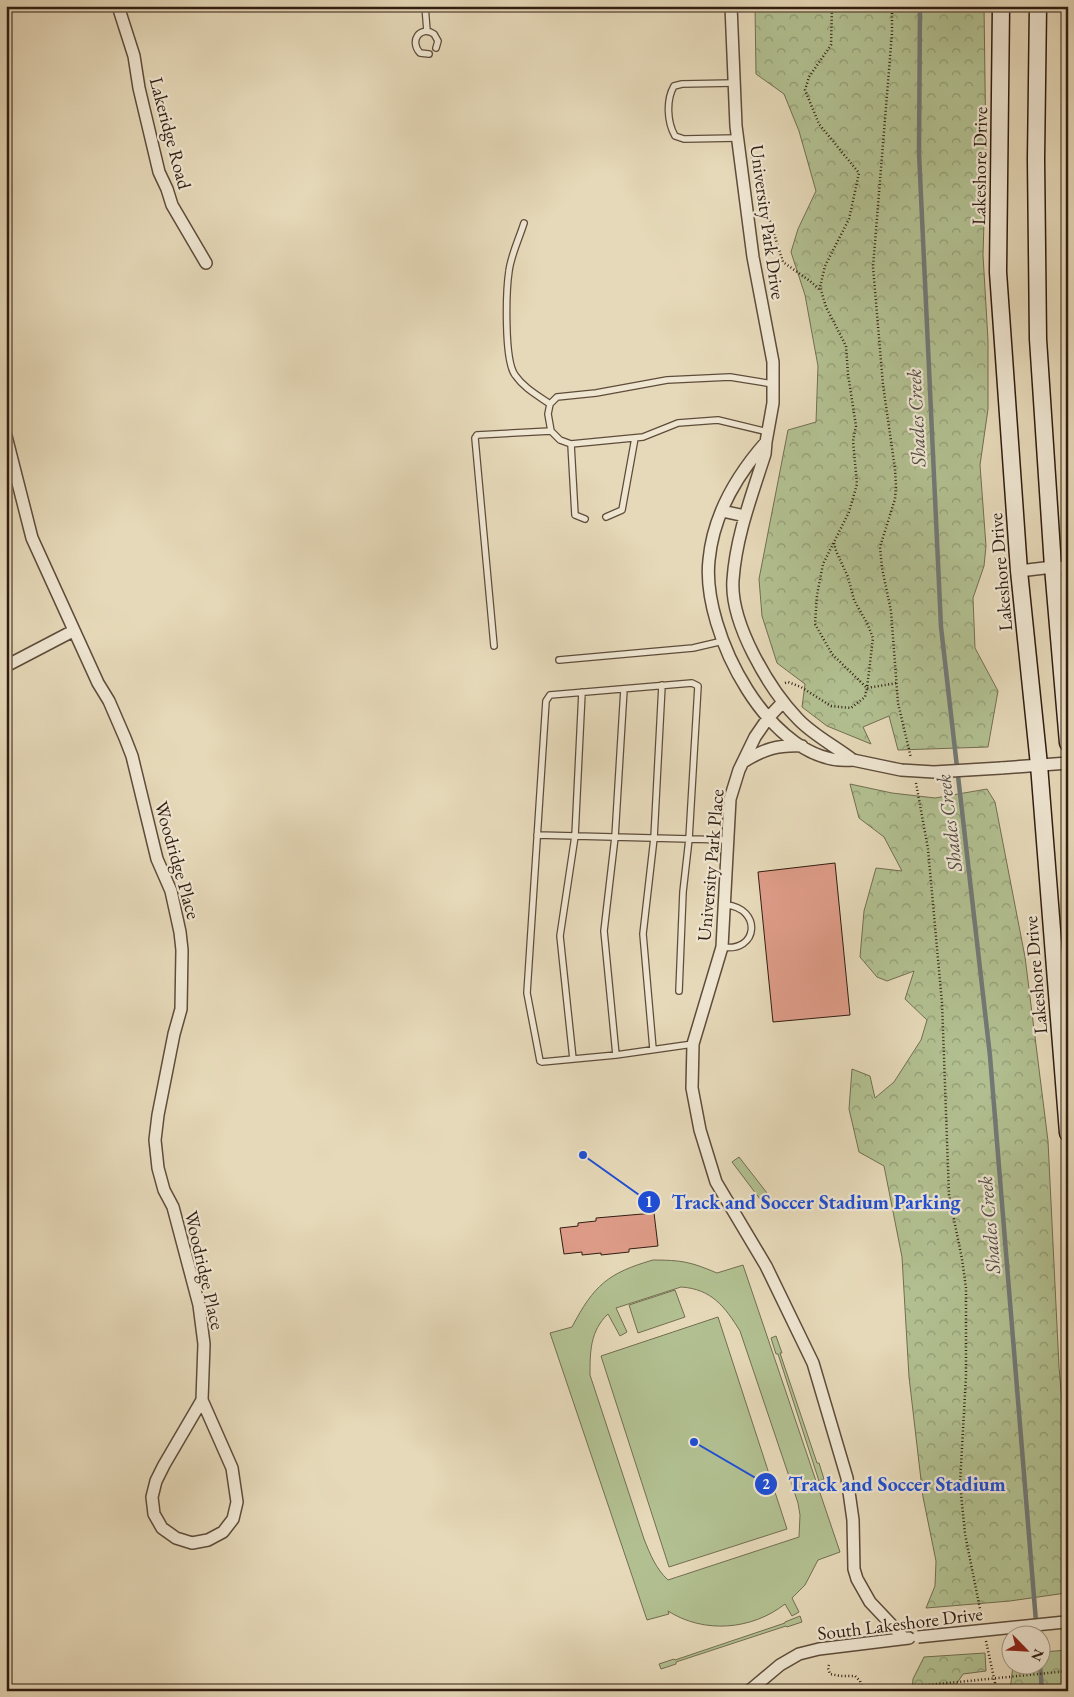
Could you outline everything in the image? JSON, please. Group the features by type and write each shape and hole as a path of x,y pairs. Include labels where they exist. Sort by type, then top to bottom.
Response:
{"main road":[{"name":"Lakeshore Drive","path":"1001,6 998,272 1019,571 1039,765 1068,1133"},
{"path":"1038,6 1036,159 1038,331 1060,568 1068,743"}],"street":[{"name":"Lakeridge Road","path":"118,6 134,56 139,88 159,172 172,205 206,263"},
{"name":"University Park Drive","path":"731,6 738,138 752,257 773,362 774,403 765,454 745,516 735,558 733,582 741,626 753,652 780,698 799,721 853,760"},
{"name":"Woodridge Place","path":"6,436 31,535 73,632 125,738 138,776 157,858 171,891 180,932 182,950 181,1009 171,1048 155,1140 158,1168 164,1190 173,1207 199,1305 204,1344 202,1400 232,1468 237,1502 233,1519 223,1532 208,1540 192,1543 176,1538 162,1528 154,1514 152,1497 156,1481 164,1465 202,1400"},
{"name":"University Park Drive","path":"767,437 729,495 716,528 708,562 712,608 723,641 734,667 760,710 781,731 802,746 840,761 853,760 901,770 934,772 1068,764"},
{"path":"722,511 745,516"},
{"path":"1019,571 1060,568"},
{"path":"6,666 73,632"},
{"path":"723,641 744,632"},
{"name":"University Park Place","path":"780,698 755,738 743,762 730,799 726,905 722,947 692,1044 692,1088 700,1130 716,1182 766,1266 813,1363 847,1478 853,1520 856,1579 870,1602 904,1638"},
{"path":"743,762 755,755 780,746 802,746"},
{"name":"South Lakeshore Drive","path":"749,1691 780,1665 799,1654 819,1649 904,1638 1067,1622"}],"lane":[{"path":"425,6 427,31"},
{"path":"429,54 420,52 415,43 419,33 427,31 437,37 438,45 436,48"},
{"path":"734,83 682,84 674,86 669,94 670,127 675,136 684,139 738,138"},
{"path":"524,224 509,271 506,322 510,361 514,374 528,389 550,404"},
{"path":"767,437 718,420 678,423 643,437 571,444 560,440 551,431 548,414 550,404 557,397 596,393 667,380 730,377 773,384"},
{"path":"494,646 475,438 477,435 551,431"},
{"path":"606,517 622,510 635,438"},
{"path":"571,444 575,514 585,518"},
{"path":"559,660 693,648 723,641"},
{"path":"679,991 683,892 689,839 698,686 692,683 550,695 546,701 527,993 540,1061 573,1059 692,1044"},
{"path":"653,1049 643,934 654,838 662,685"},
{"path":"616,1054 604,931 615,837 624,689"},
{"path":"573,1059 560,936 575,836 582,692"},
{"path":"537,835 728,840"},
{"path":"722,947 732,949 742,946 751,932 750,919 746,912 735,906 726,905"}],"path":[{"path":"832,6 831,45 809,77 805,90 819,124 859,173 849,220 825,266 821,291 826,307 846,346 856,426 853,441 857,484 849,512 823,564 816,595 814,624 832,654 867,688"},
{"path":"892,6 892,33 873,267 883,385 895,469 895,499 880,548 891,611 898,703 911,758"},
{"path":"740,154 750,155 754,158 768,214 783,262 821,291"},
{"path":"780,698 783,684 788,682 801,687 831,706 851,708 865,698 873,638 854,600 848,577 836,551 834,541"},
{"path":"867,688 897,683"},
{"path":"915,777 922,806 928,850 941,995 949,1195 966,1288 966,1376 960,1484 965,1534 983,1627"},
{"path":"985,1636 995,1683 992,1691"},
{"path":"830,1664 828,1668 830,1674 855,1676 860,1681 863,1691"},
{"path":"894,1691 900,1687 1068,1671"}],"green space":[{"path":"755,6 984,6 986,155 983,255 988,340 988,409 980,465 986,546 984,566 973,598 975,648 998,691 988,747 898,750 889,716 863,727 871,744 827,726 802,707 805,684 777,663 762,616 759,579 788,430 816,422 818,366 805,295 791,252 798,229 816,191 799,131 784,94 756,74"},
{"path":"850,784 892,793 935,798 987,789 995,802 1025,957 1048,1141 1059,1367 1068,1469 1068,1589 1066,1593 1010,1601 926,1608 935,1586 936,1561 923,1497 909,1377 902,1257 884,1166 859,1152 849,1109 852,1069 870,1076 875,1098 894,1082 921,1040 927,1020 905,999 914,971 887,981 877,977 860,957 864,911 876,868 902,871 884,837 859,818"},
{"path":"739,1157 767,1193 760,1199 732,1162"},
{"path":"653,1260 672,1260 693,1264 717,1273 743,1265 840,1552 818,1560 805,1585 792,1598 799,1612 792,1616 785,1604 772,1613 758,1619 728,1626 712,1626 697,1623 668,1611 669,1614 647,1620 550,1333 572,1327 595,1291 613,1276","holes":["681,1287 692,1288 709,1295 723,1307 740,1331 798,1503 800,1515 799,1537 668,1580 651,1556 644,1539 590,1375 590,1358 594,1335 608,1314 620,1336 627,1332 616,1308"]},
{"path":"675,1290 685,1317 638,1333 629,1305"},
{"path":"718,1317 787,1529 669,1567 601,1356"},
{"path":"776,1336 782,1353 780,1353 824,1479 819,1481 778,1354 776,1354 771,1338"},
{"path":"800,1616 802,1622 676,1662 676,1664 661,1669 659,1664 785,1623"},
{"path":"1068,1650 1068,1691 1010,1691 1012,1674 1052,1674 1052,1651"},
{"path":"985,1653 986,1671 963,1674 952,1691 912,1691 913,1679 924,1657"}],"building":[{"path":"835,863 850,1015 773,1022 758,872"},
{"path":"654,1213 658,1246 629,1249 629,1252 601,1255 601,1253 582,1255 582,1252 564,1254 560,1228 596,1221 596,1218"}],"waterway":[{"name":"Shades Creek","path":"920,6 919,153 941,627 990,1056 1036,1624"},
{"name":"Shades Creek","path":"1041,1674 1042,1691"}],"place":[{"name":"Track and Soccer Stadium Parking","path":"583,1155"},
{"name":"Track and Soccer Stadium","path":"694,1442"}]}
